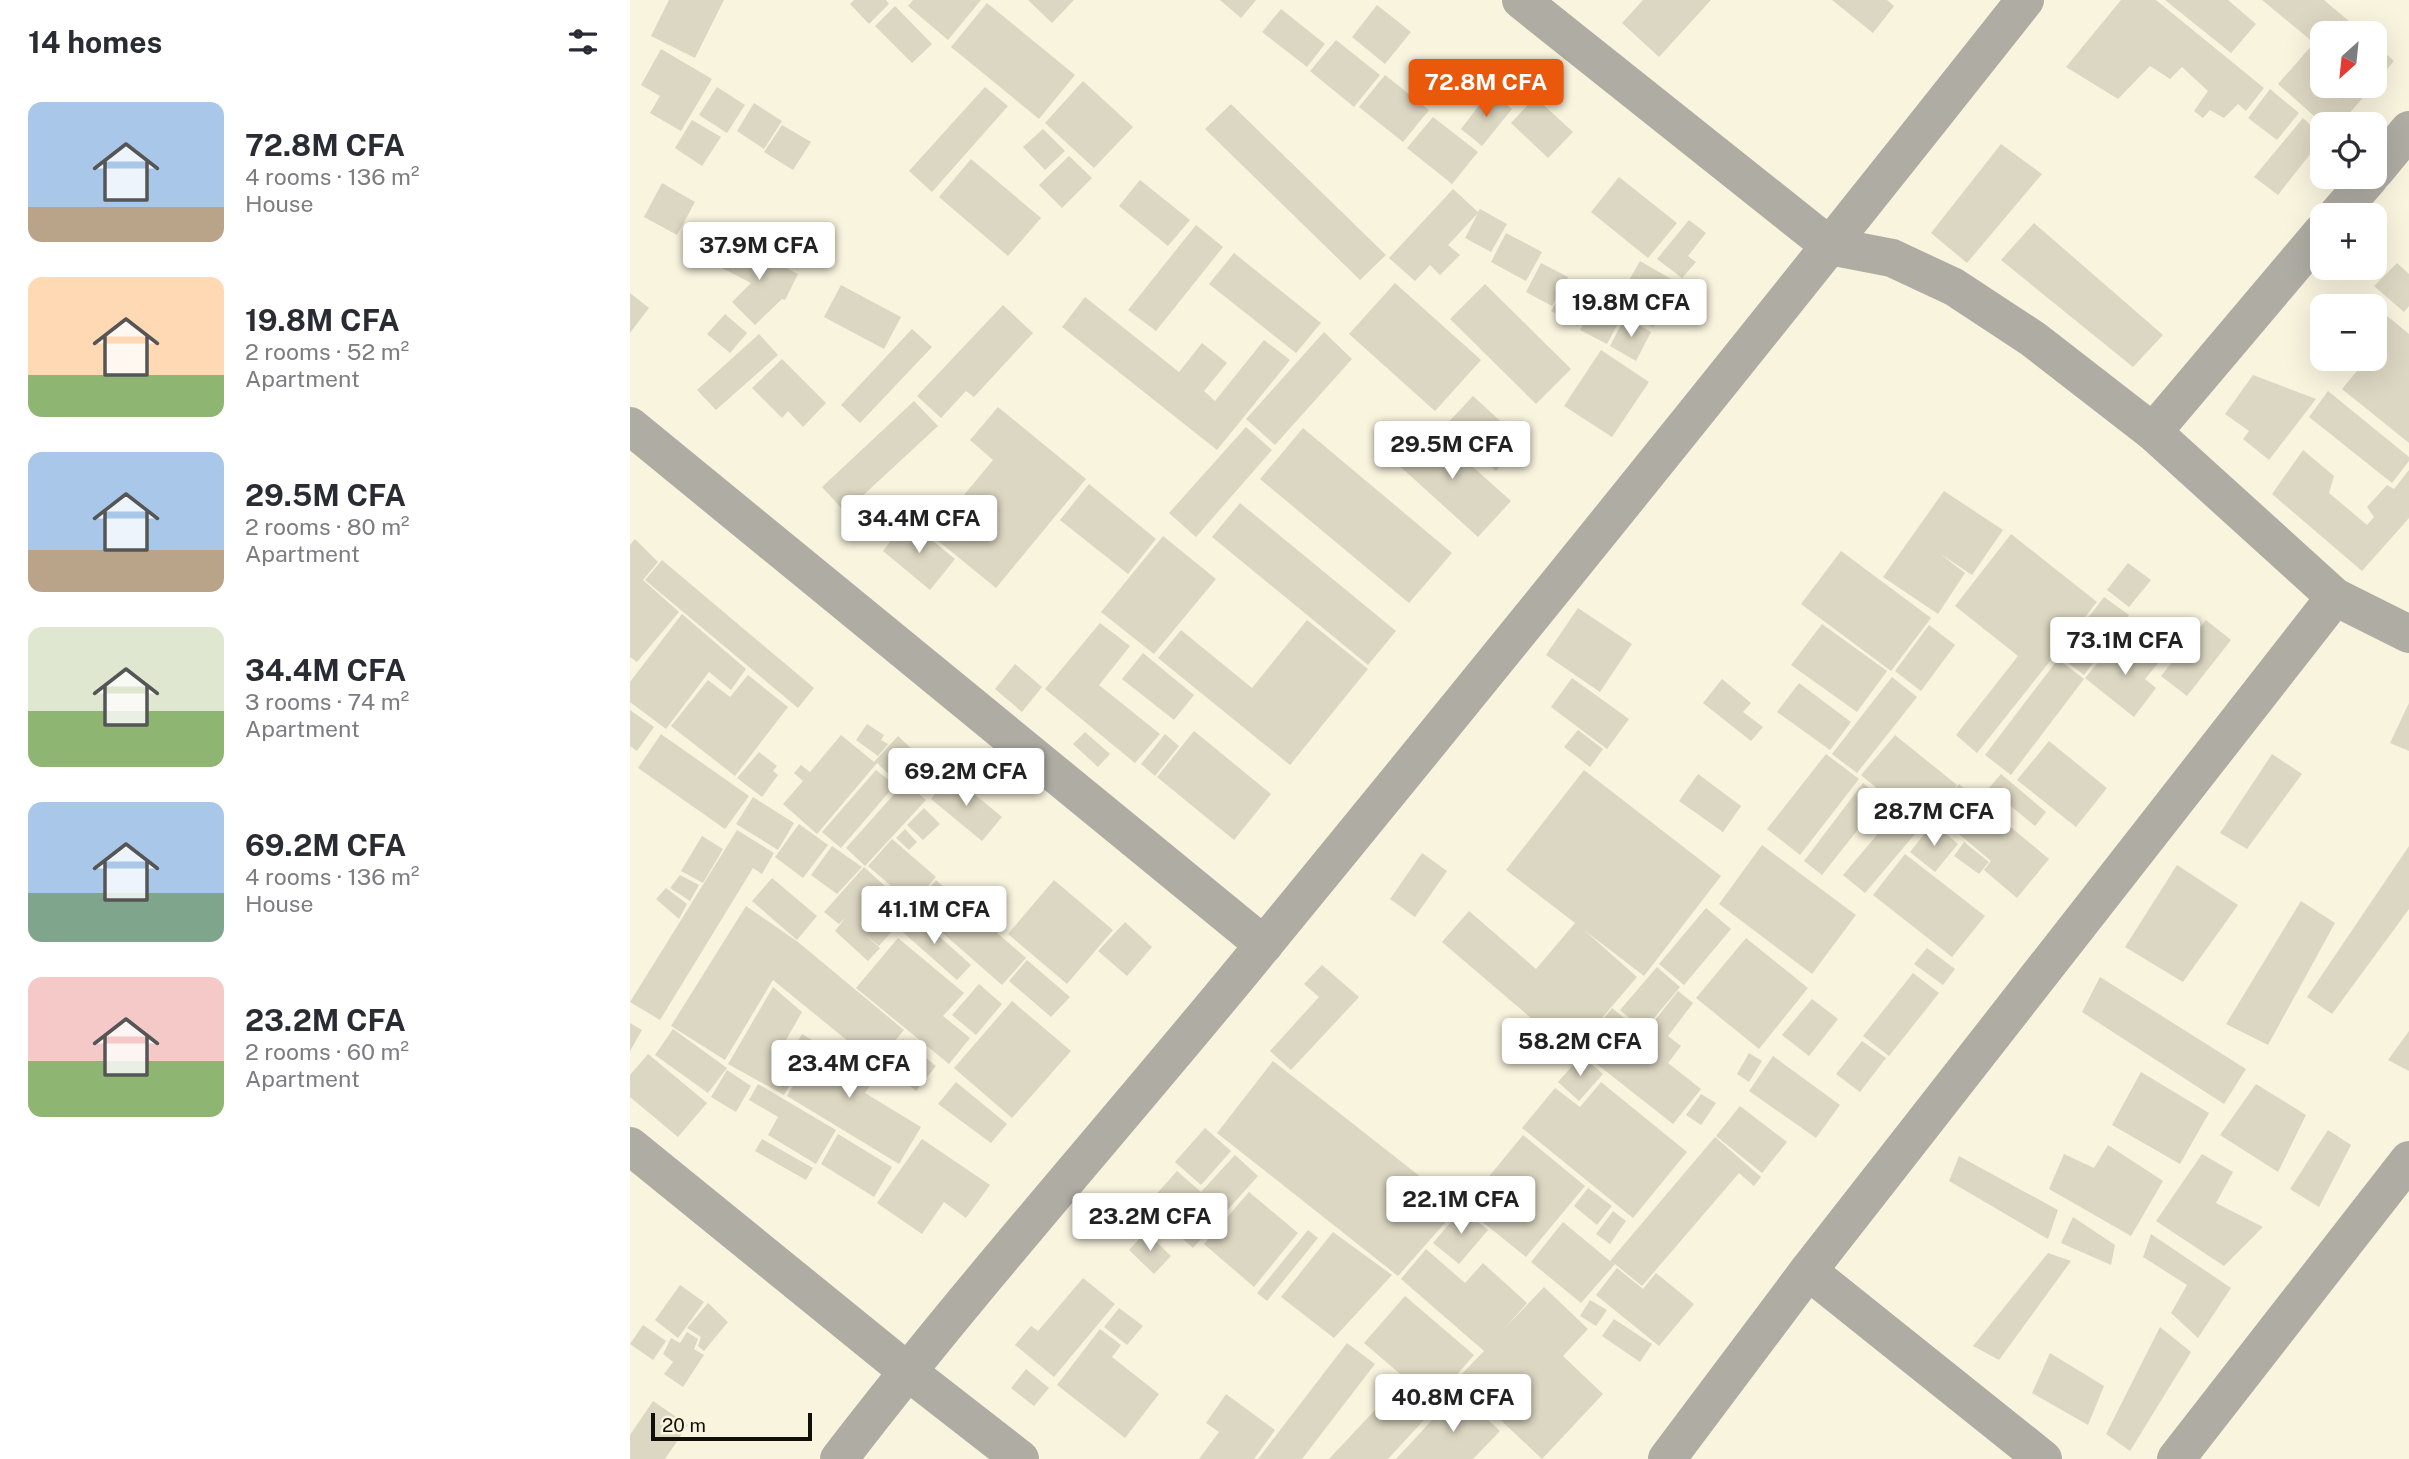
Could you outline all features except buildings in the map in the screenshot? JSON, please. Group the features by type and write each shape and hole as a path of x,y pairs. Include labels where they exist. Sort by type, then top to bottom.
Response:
{"street":[{"path":"1521,0 1830,246 1892,258 1954,287 2032,339 2153,432 2335,597 2409,634"},
{"path":"839,1459 907,1371 1264,945 1830,246 2025,0"},
{"path":"2387,157 2409,130"},
{"path":"2347,203 2360,189"},
{"path":"2153,432 2310,246"},
{"path":"630,426 1264,945"},
{"path":"1667,1459 1808,1271 2335,597"},
{"path":"630,1146 1020,1459"},
{"path":"2176,1459 2409,1160"},
{"path":"1808,1271 2043,1459"}]}
